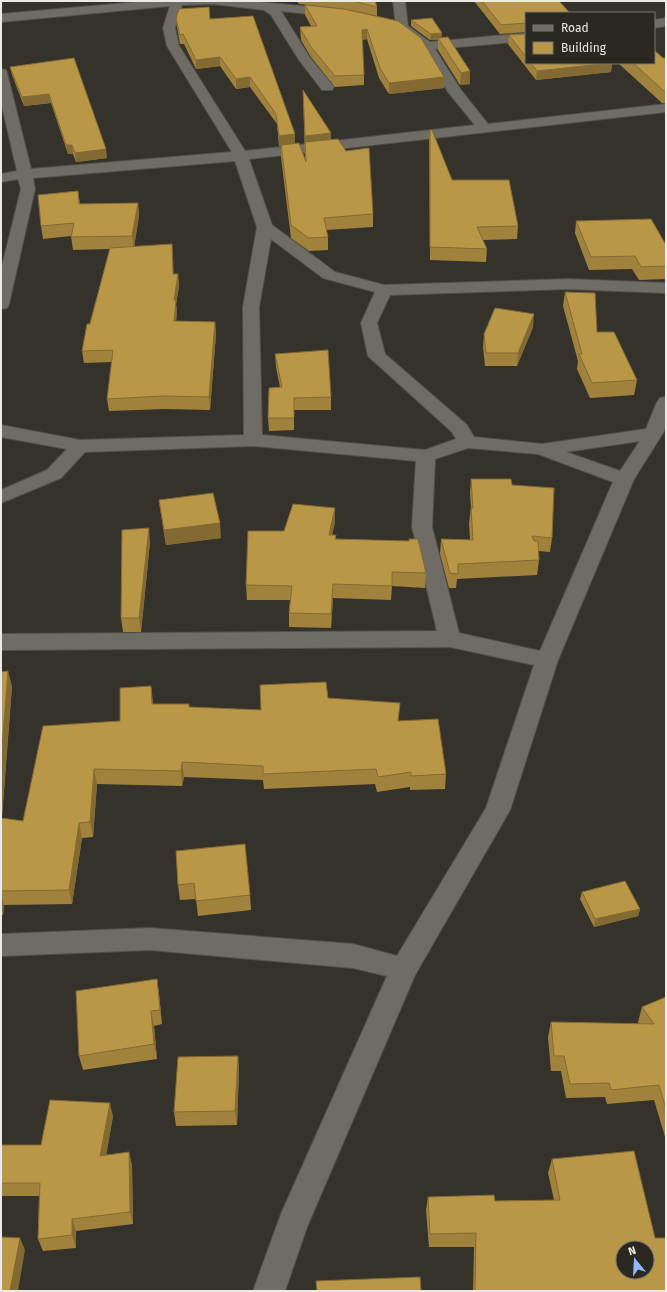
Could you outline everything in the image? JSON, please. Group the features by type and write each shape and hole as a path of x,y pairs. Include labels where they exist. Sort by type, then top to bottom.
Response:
{"street":[{"path":"1,18 177,2 211,1"},
{"path":"215,1 344,14"},
{"path":"399,1 402,27"},
{"path":"177,2 169,28 173,46 241,156 265,227 251,307 253,440"},
{"path":"267,6 276,13 305,60 327,87"},
{"path":"655,24 666,22"},
{"path":"387,24 402,27 427,46 455,92 484,128"},
{"path":"427,46 525,37"},
{"path":"1,73 28,189 1,304"},
{"path":"1,178 24,174 241,156 666,108"},
{"path":"265,227 328,275 384,290 568,284 666,288"},
{"path":"384,290 370,323 377,356 460,429 466,442"},
{"path":"269,1291 292,1225 404,969 498,810 547,660 624,479 654,433 666,402"},
{"path":"1,431 80,446 253,440 426,456 466,442 542,449 654,433"},
{"path":"1,497 54,474 80,446"},
{"path":"542,449 624,479"},
{"path":"426,456 422,526 450,639"},
{"path":"1,642 450,639 547,660"},
{"path":"1,945 150,939 353,956 404,969"}],"building":[{"path":"353,1 375,1 377,7"},
{"path":"482,1 559,1 569,12 525,12 525,23 501,25"},
{"path":"305,5 344,9 398,21 421,38 444,77 389,83 380,68 367,29 362,30 364,75 335,76 311,47 301,30 300,27 317,26"},
{"path":"209,7 210,19 253,16 295,134 279,136 276,114 250,77 236,79 220,57 196,60 183,34 180,35 176,18 179,9"},
{"path":"432,18 442,33 431,34 411,20"},
{"path":"525,34 525,56 509,35"},
{"path":"448,37 470,71 461,73 438,38"},
{"path":"655,51 663,58 666,58 666,91 664,91 634,64 655,64"},
{"path":"74,58 106,149 75,153 72,145 66,145 49,94 22,97 10,67"},
{"path":"532,64 602,64 537,71"},
{"path":"303,90 331,133 305,136"},
{"path":"430,130 432,130 452,180 509,180 518,226 477,227 487,249 430,247"},
{"path":"338,139 346,151 369,148 373,214 324,218 328,237 309,238 291,225 281,145 299,143 306,162 305,142"},
{"path":"78,191 79,204 138,203 132,236 71,237 74,223 41,226 38,195"},
{"path":"651,219 666,245 666,266 641,267 635,256 591,257 576,221"},
{"path":"172,244 173,274 178,274 174,300 176,300 174,321 215,322 209,397 163,396 107,399 113,350 82,351 87,324 90,324 110,248"},
{"path":"565,292 595,293 597,332 614,332 637,380 592,383 579,354 582,354"},
{"path":"495,308 534,314 518,353 486,353 484,334"},
{"path":"328,350 331,397 294,398 294,418 268,418 269,388 282,387 275,354"},
{"path":"471,479 511,479 512,485 554,488 552,538 532,536 534,541 538,541 539,560 458,564 458,574 450,573 441,539 473,540"},
{"path":"213,493 220,523 164,530 159,500"},
{"path":"293,504 335,508 329,535 336,535 335,539 409,541 409,539 418,539 426,573 392,572 392,586 333,584 331,614 289,613 292,586 246,585 248,531 284,531"},
{"path":"149,528 139,618 121,618 122,530"},
{"path":"8,671 1,761 1,672"},
{"path":"326,682 328,698 400,703 398,721 438,719 446,774 411,776 411,772 378,777 376,769 263,774 263,766 182,762 181,771 94,769 90,822 79,823 69,890 1,891 1,818 23,821 43,726 120,721 120,688 151,686 152,704 189,704 189,707 261,710 260,685"},
{"path":"245,844 250,895 196,901 194,883 178,885 176,851"},
{"path":"625,881 640,909 595,919 582,892"},
{"path":"157,979 160,1010 151,1011 154,1044 79,1056 76,991"},
{"path":"666,997 666,1109 659,1085 611,1090 609,1083 570,1084 564,1056 554,1056 551,1022 654,1024 642,1007"},
{"path":"238,1056 235,1111 174,1112 178,1057"},
{"path":"50,1100 110,1103 100,1156 129,1152 130,1212 72,1219 72,1235 38,1239 40,1183 1,1183 1,1145 41,1145"},
{"path":"634,1151 655,1238 666,1238 666,1291 475,1291 476,1233 430,1234 428,1197 494,1195 495,1201 560,1200 552,1159"},
{"path":"1,1237 20,1238 10,1291 1,1291"},
{"path":"420,1277 421,1291 317,1291 316,1281"}]}
